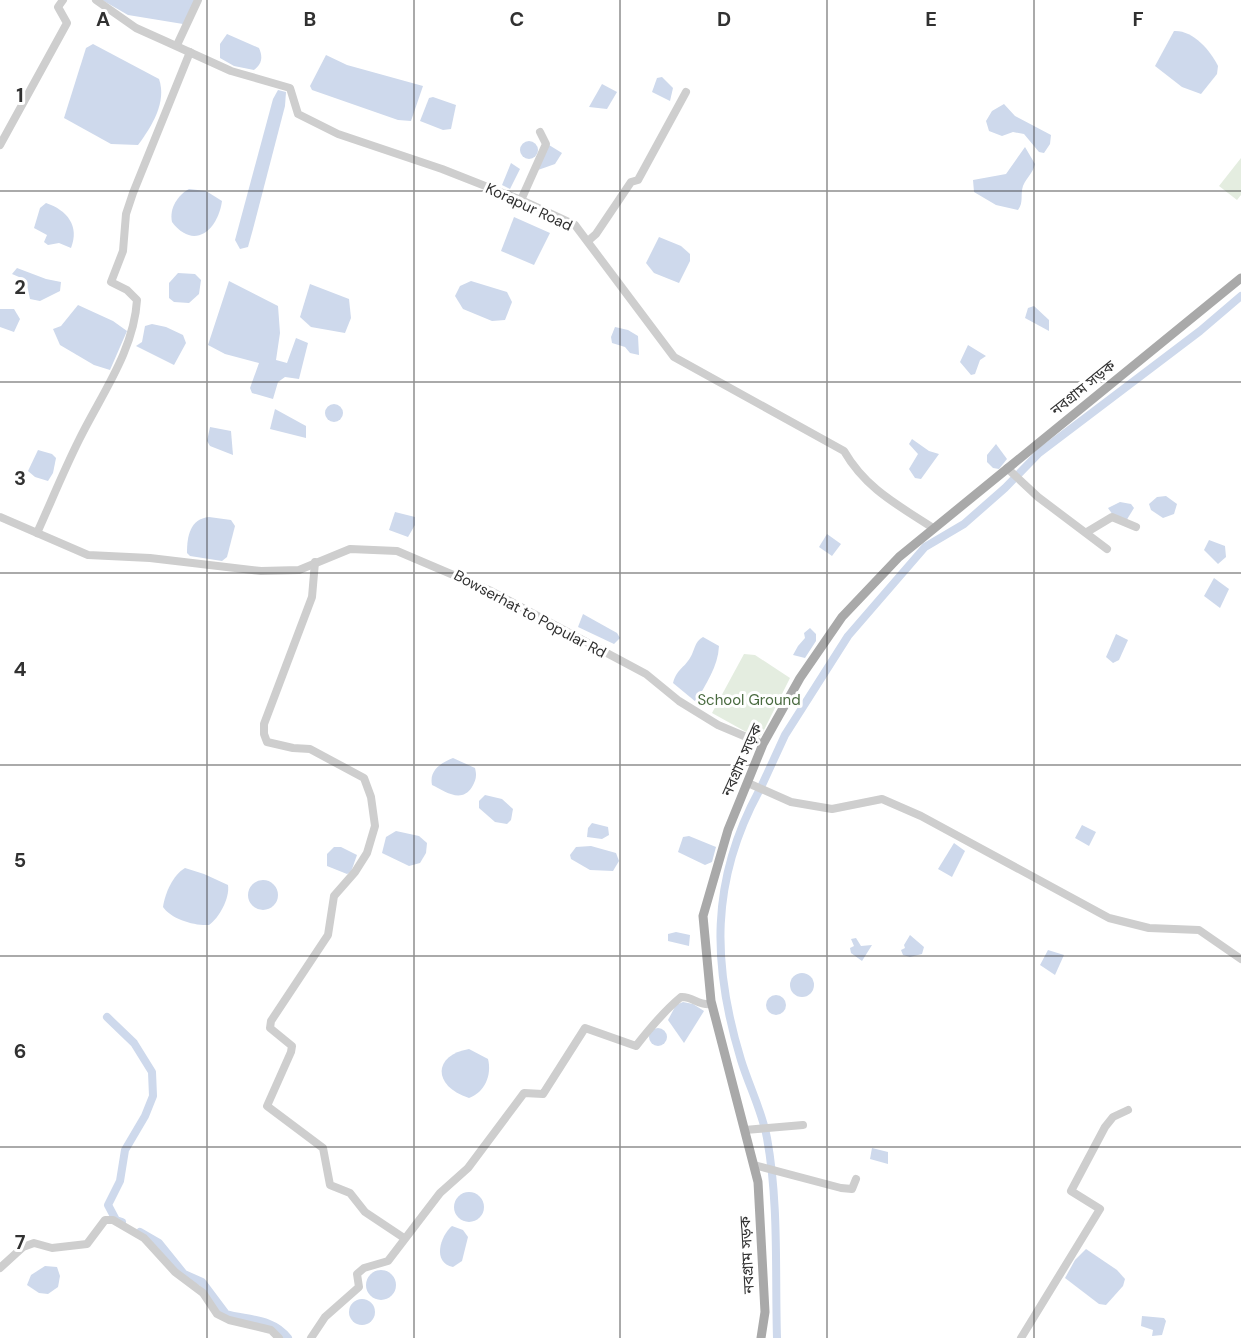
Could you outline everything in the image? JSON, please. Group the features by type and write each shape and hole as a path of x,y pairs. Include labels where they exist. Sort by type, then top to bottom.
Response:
{"main road":[{"name":"নবগ্রাম সড়ক","path":"761,1338 765,1312 758,1182 711,1004 703,916 728,830 763,744 800,678 842,617 899,556 1241,278"}],"street":[{"path":"0,146 67,23 58,7 63,0"},
{"name":"Korapur Road","path":"96,0 136,28 231,71 290,88 298,114 338,134 442,169 521,200 575,225 674,357 844,451 854,469 870,487 933,528"},
{"path":"177,45 198,0"},
{"path":"38,533 78,441 129,342 135,321 137,300 111,282 123,252 126,214 133,193 190,52"},
{"path":"588,241 596,234 632,182 638,180 686,92"},
{"path":"521,200 546,144 540,132"},
{"path":"1007,468 1107,549"},
{"name":"Bowserhat to Popular Rd","path":"0,517 88,555 150,558 261,571 299,570 350,549 397,551 491,591 646,674 680,701 718,725 763,744"},
{"path":"1087,532 1112,517 1136,527"},
{"path":"315,562 312,597 264,724 264,734 267,742 293,748 310,748 364,778 372,797 375,826 360,864 334,896 328,935 271,1021 270,1028 292,1046 267,1106 270,1111 323,1148 330,1185 350,1193 364,1212 404,1238"},
{"path":"748,783 791,802 832,809 882,799 921,816 1108,918 1149,928 1199,930 1241,959"},
{"path":"311,1338 325,1317 359,1287 357,1274 364,1268 388,1261 440,1193 468,1168 524,1093 543,1094 585,1028 636,1046 652,1023 663,1017 681,997 711,1004"},
{"path":"1021,1338 1100,1209 1071,1191 1105,1126 1113,1117 1128,1110"},
{"path":"746,1130 803,1125"},
{"path":"754,1165 841,1188 852,1189 856,1179"},
{"path":"0,1268 23,1247 34,1243 52,1248 87,1244 105,1220 113,1220 144,1238 175,1272 203,1293 217,1314 271,1330 279,1338"}],"green space":[{"path":"1241,158 1241,195 1237,200 1219,186"},
{"name":"School Ground","path":"744,654 755,655 790,678 762,734 757,738 712,713"}],"water":[{"path":"102,0 195,0 183,24 128,15"},
{"path":"1174,31 1194,37 1218,66 1217,74 1201,94 1182,87 1155,66"},
{"path":"227,34 259,48 261,60 254,70 234,66 220,58 220,44"},
{"path":"93,44 159,79 160,105 153,122 138,145 111,144 64,118 86,48"},
{"path":"326,55 347,65 423,86 411,121 398,120 312,90 310,86"},
{"path":"662,77 673,88 670,101 652,92 657,78"},
{"path":"602,84 617,92 607,109 589,107"},
{"path":"278,90 286,92 285,106 248,247 240,249 235,240 273,99"},
{"path":"433,97 456,105 451,129 443,130 420,121 429,98"},
{"path":"1004,104 1015,116 1051,135 1050,144 1044,153 1039,152 1024,134 1013,132 1002,136 989,131 986,121 992,111"},
{"path":"529,141 535,144 538,150 535,156 529,159 523,156 520,150 523,144"},
{"path":"549,145 562,153 555,164 538,170"},
{"path":"1025,147 1035,164 1023,186 1018,210 996,205 974,192 973,180 1006,174"},
{"path":"511,163 520,169 510,189 502,185"},
{"path":"189,189 206,191 222,201 216,221 204,233 196,236 180,231 172,222 171,217 175,202"},
{"path":"46,203 60,210 70,220 74,233 71,248 59,243 48,245 44,242 47,235 34,228 40,208"},
{"path":"514,217 550,233 534,265 501,251"},
{"path":"659,237 681,246 690,254 690,261 679,283 654,273 646,263"},
{"path":"17,268 61,282 60,291 40,301 30,299 26,280 12,274"},
{"path":"178,273 195,274 201,280 199,294 189,303 174,302 169,298 169,283"},
{"path":"229,281 278,306 280,333 276,360 287,363 296,338 308,343 299,379 285,377 278,382 273,399 252,393 250,388 259,363 225,354 208,345"},
{"path":"471,281 507,292 512,302 505,320 492,321 463,309 455,296 460,286"},
{"path":"310,284 349,299 351,318 345,333 311,327 300,317"},
{"path":"78,305 113,321 127,331 110,370 94,365 60,345 53,329 61,326"},
{"path":"1034,306 1049,320 1049,331 1025,318 1028,308"},
{"path":"0,309 14,309 20,319 14,332 0,327"},
{"path":"152,324 166,327 183,335 186,343 174,365 136,346 142,342 145,326"},
{"path":"615,327 628,330 638,336 639,355 630,353 625,347 612,343 611,337"},
{"path":"968,345 986,356 980,360 975,374 971,375 960,362"},
{"path":"330,404 338,404 343,409 341,420 330,422 325,417 325,409"},
{"path":"275,409 306,426 306,438 270,429"},
{"path":"210,427 231,431 233,455 210,446 207,441"},
{"path":"912,439 929,451 939,454 921,479 915,478 909,469 918,454 909,444"},
{"path":"996,444 1007,459 999,469 993,468 987,462 987,455"},
{"path":"38,450 52,454 56,458 53,473 48,481 35,477 28,471"},
{"path":"1166,496 1177,504 1174,514 1163,518 1151,510 1149,504 1157,497"},
{"path":"1120,502 1131,504 1134,508 1126,521 1115,518 1108,508"},
{"path":"395,512 415,517 415,525 408,537 389,530"},
{"path":"209,517 231,520 235,526 227,557 222,561 190,556 187,553 191,529 198,521"},
{"path":"827,534 841,544 832,556 819,547"},
{"path":"1209,540 1225,546 1226,557 1218,564 1204,550"},
{"path":"1214,578 1229,589 1220,608 1204,596"},
{"path":"583,614 617,633 620,638 614,644 578,627"},
{"path":"810,628 816,634 816,641 805,658 793,655 805,638 804,633"},
{"path":"1116,634 1128,640 1119,660 1113,663 1106,657"},
{"path":"703,637 719,646 714,668 696,702 673,683 676,675 690,658 696,644"},
{"path":"453,758 475,768 476,776 472,787 463,795 453,795 432,785 434,771"},
{"path":"485,795 502,799 513,809 511,820 507,824 495,822 479,808 479,801"},
{"path":"592,823 608,827 609,835 602,839 587,837 588,828"},
{"path":"1082,825 1096,832 1089,846 1075,838"},
{"path":"396,831 419,836 427,843 426,853 420,863 409,866 382,853 386,837"},
{"path":"689,836 716,847 712,862 705,865 678,852 683,837"},
{"path":"954,843 965,851 952,877 938,869"},
{"path":"591,846 616,853 619,861 613,871 590,870 571,859 570,855 576,847"},
{"path":"334,847 341,847 357,855 351,872 347,874 327,866 327,854"},
{"path":"185,868 228,885 223,907 209,925 183,921 171,915 163,907 170,885"},
{"path":"263,880 269,881 277,889 277,901 269,909 263,910 257,909 249,901 248,895 249,889 257,881"},
{"path":"676,932 690,935 689,946 668,941 668,934"},
{"path":"910,935 924,947 922,954 910,957 903,955 901,950 905,948 904,945"},
{"path":"856,938 861,946 872,945 862,961 851,953 850,948 854,946 851,939"},
{"path":"1048,950 1064,955 1055,975 1040,965"},
{"path":"802,973 810,977 814,985 810,993 802,997 794,993 790,985 794,977"},
{"path":"772,995 780,995 786,1001 786,1009 780,1015 772,1015 766,1009 766,1001"},
{"path":"683,1002 693,1004 704,1011 684,1043 668,1020 676,1005"},
{"path":"658,1028 664,1031 667,1037 664,1043 658,1046 652,1043 649,1037 652,1031"},
{"path":"469,1049 488,1059 489,1071 483,1087 469,1098 448,1086 443,1079 442,1071 443,1064 449,1058 457,1052"},
{"path":"872,1148 888,1152 888,1164 870,1159"},
{"path":"469,1192 480,1196 484,1207 480,1218 469,1222 458,1218 454,1207 458,1196"},
{"path":"452,1226 463,1230 468,1237 462,1261 453,1267 446,1264 440,1255 444,1236"},
{"path":"1086,1249 1117,1270 1125,1279 1123,1286 1106,1305 1099,1304 1065,1278 1075,1260"},
{"path":"45,1266 57,1267 60,1276 58,1287 48,1294 39,1293 27,1285 31,1275"},
{"path":"381,1270 392,1274 396,1285 392,1296 381,1300 370,1296 366,1285 370,1274"},
{"path":"362,1299 371,1303 375,1312 371,1321 362,1325 353,1321 349,1312 353,1303"},
{"path":"1142,1316 1164,1318 1166,1321 1162,1335 1152,1336 1153,1330 1141,1326"}],"waterway":[{"path":"762,785 785,735 848,636 925,547 964,524 1005,488 1039,453 1200,331 1241,296"},
{"path":"759,791 731,858 724,891 721,957 731,1025 765,1128 771,1163 775,1213 777,1338"},
{"path":"107,1017 134,1043 152,1072 153,1096 145,1116 125,1150 120,1181 108,1205 116,1220 122,1222"},
{"path":"140,1232 159,1243 184,1274 202,1282 226,1314 268,1323 282,1331 288,1338"}]}
